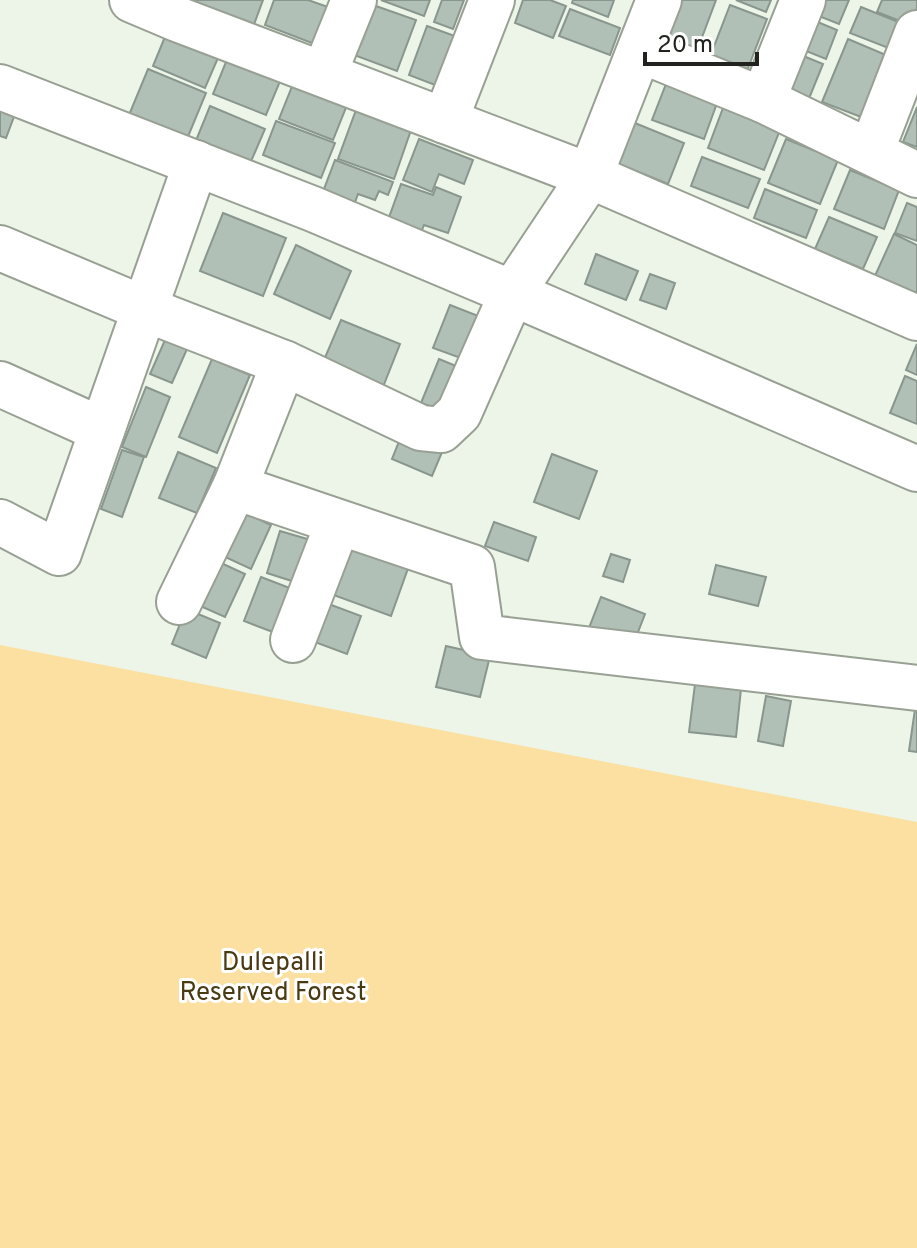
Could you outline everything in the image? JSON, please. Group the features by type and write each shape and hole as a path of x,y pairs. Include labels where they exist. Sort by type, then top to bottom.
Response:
{"street":[{"path":"132,0 590,176 917,318"},
{"path":"324,74 354,0"},
{"path":"445,121 492,0"},
{"path":"0,248 284,363 421,428 441,430 459,413 512,293 590,176 659,0"},
{"path":"763,100 803,0"},
{"path":"871,152 917,33"},
{"path":"640,50 763,100 917,175"},
{"path":"0,87 313,209 917,469"},
{"path":"0,522 59,553 196,163"},
{"path":"179,602 235,487 284,363"},
{"path":"0,384 102,430"},
{"path":"235,487 472,567 482,637 917,688"},
{"path":"293,640 338,523"}],"green space":[{"name":"Dulepalli Reserved Forest","path":"0,645 917,822 917,1248 0,1248"}],"building":[{"path":"195,0 263,0 253,27 194,5"},
{"path":"274,0 308,0 331,8 317,45 265,25"},
{"path":"381,0 430,0 424,16"},
{"path":"442,0 464,0 453,29 434,22"},
{"path":"523,0 550,0 566,6 553,38 515,23"},
{"path":"573,0 614,0 608,17 572,3"},
{"path":"681,0 716,0 695,56 664,44"},
{"path":"736,0 771,0 766,12"},
{"path":"816,0 849,0 839,24 811,13"},
{"path":"882,0 917,0 910,25 877,12"},
{"path":"373,5 416,20 397,71 354,55"},
{"path":"730,5 767,19 745,76 708,62"},
{"path":"861,7 901,23 891,49 850,33"},
{"path":"570,9 620,28 610,55 559,36"},
{"path":"808,18 837,30 826,59 796,47"},
{"path":"171,22 224,44 205,88 153,66"},
{"path":"427,26 466,40 448,90 409,75"},
{"path":"848,39 886,55 861,117 822,102"},
{"path":"230,52 283,74 266,115 213,94"},
{"path":"796,53 823,64 806,106 779,95"},
{"path":"148,69 206,93 187,139 129,115"},
{"path":"293,84 347,105 333,140 279,119"},
{"path":"666,84 717,103 704,139 652,120"},
{"path":"0,99 18,106 6,138 0,136"},
{"path":"210,106 265,129 249,166 195,143"},
{"path":"917,107 917,147 903,142"},
{"path":"723,108 780,130 764,170 708,148"},
{"path":"356,110 411,130 394,179 338,159"},
{"path":"276,121 335,143 321,178 263,155"},
{"path":"630,121 684,143 668,184 614,162"},
{"path":"419,139 473,160 464,184 439,174 432,192 403,180"},
{"path":"786,139 838,160 820,204 768,183"},
{"path":"702,157 760,179 748,208 691,186"},
{"path":"335,160 393,182 388,195 379,191 375,200 358,194 353,208 321,197"},
{"path":"850,170 899,190 884,229 834,209"},
{"path":"401,184 433,195 436,187 461,197 448,233 424,225 420,235 387,223"},
{"path":"765,189 817,210 806,238 754,218"},
{"path":"907,203 917,207 917,241 895,233"},
{"path":"223,213 286,238 263,296 200,271"},
{"path":"829,217 877,237 863,269 815,249"},
{"path":"894,234 917,245 917,297 874,278"},
{"path":"296,245 351,271 330,319 274,294"},
{"path":"596,254 638,271 626,300 585,284"},
{"path":"650,274 675,283 666,309 640,300"},
{"path":"450,305 486,319 469,361 433,348"},
{"path":"341,320 400,344 381,392 321,367"},
{"path":"165,340 187,349 172,383 150,374"},
{"path":"917,344 917,375 906,370"},
{"path":"212,359 250,375 217,453 179,437"},
{"path":"439,359 461,368 443,411 421,403"},
{"path":"905,376 917,381 917,424 890,413"},
{"path":"146,387 170,397 146,457 122,447"},
{"path":"404,429 445,445 432,476 392,459"},
{"path":"122,450 144,457 122,517 101,509"},
{"path":"178,452 216,468 197,513 159,498"},
{"path":"552,454 597,471 579,519 534,502"},
{"path":"230,506 271,525 251,569 210,550"},
{"path":"494,522 536,537 528,561 485,546"},
{"path":"280,531 314,541 301,584 267,573"},
{"path":"348,537 411,560 391,616 328,593"},
{"path":"611,554 630,560 623,582 603,576"},
{"path":"208,557 245,574 225,617 189,601"},
{"path":"716,565 766,577 758,606 709,594"},
{"path":"261,577 295,590 278,634 244,621"},
{"path":"601,597 645,614 633,645 589,628"},
{"path":"326,603 361,616 347,654 312,641"},
{"path":"186,609 220,623 206,658 172,644"},
{"path":"446,646 490,656 480,697 436,687"},
{"path":"695,684 741,689 736,737 689,732"},
{"path":"766,696 791,701 783,746 758,741"},
{"path":"917,703 917,752 909,751"}]}
